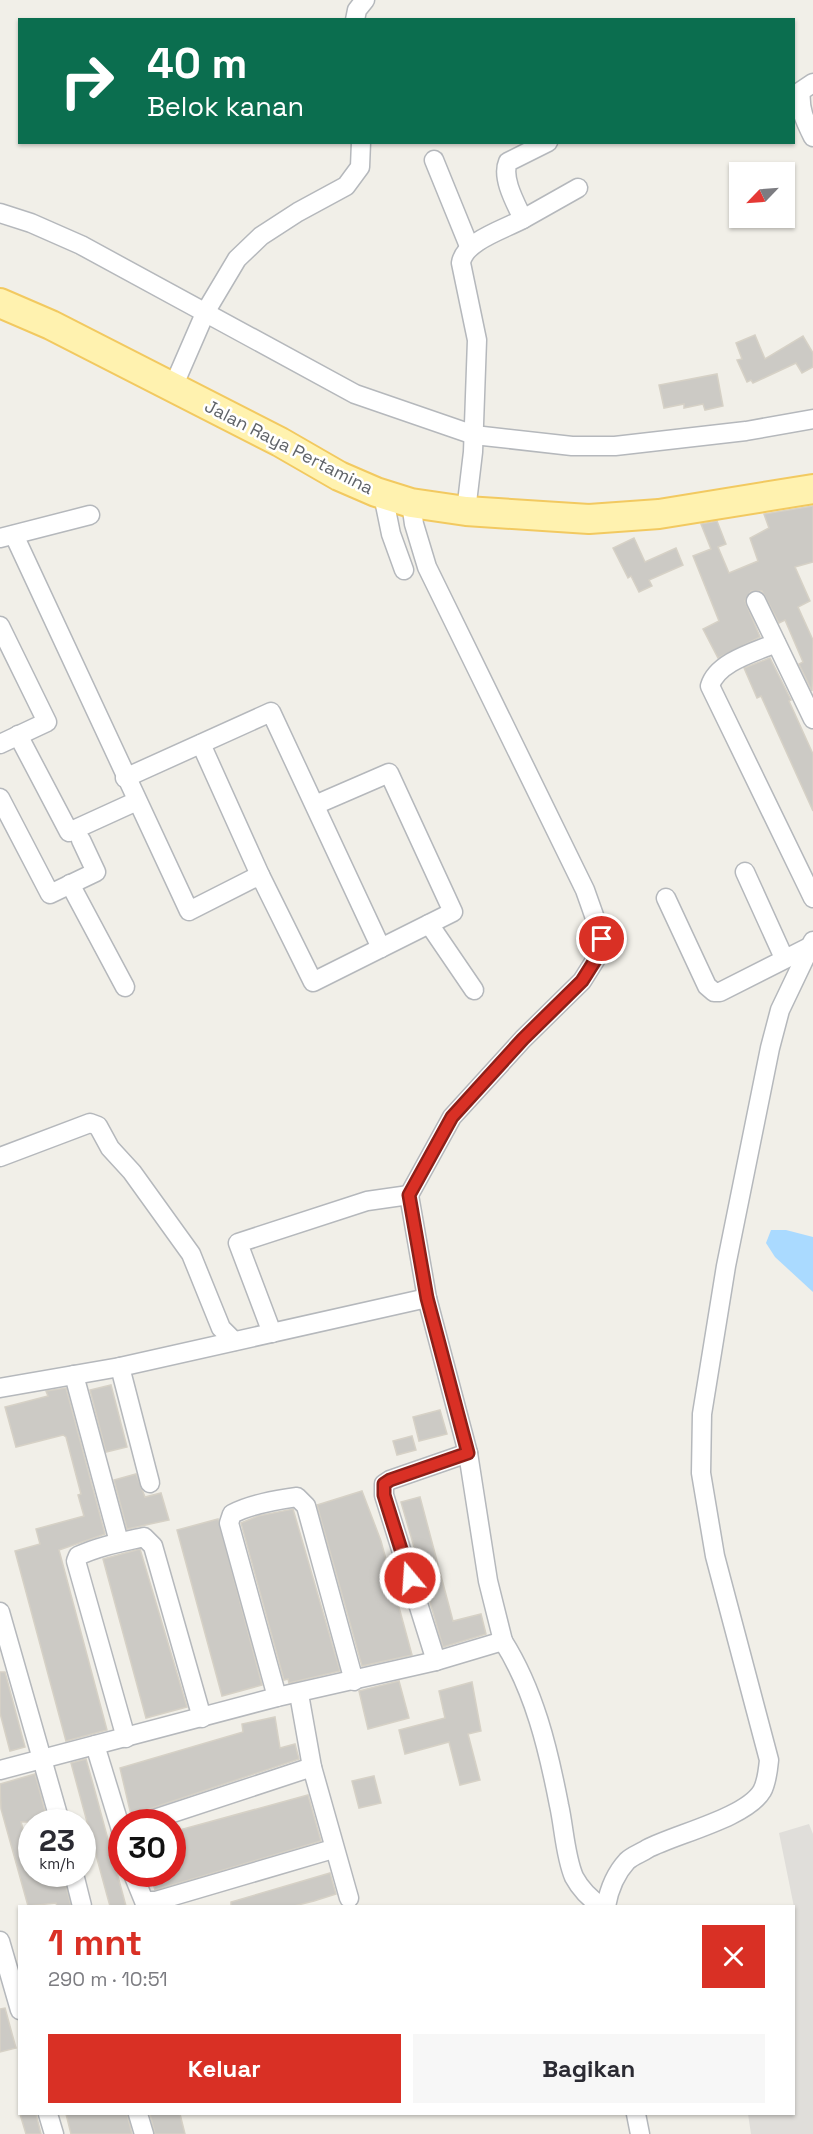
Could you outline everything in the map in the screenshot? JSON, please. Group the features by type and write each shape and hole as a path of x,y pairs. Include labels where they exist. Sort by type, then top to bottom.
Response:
{"main road":[{"name":"Jalan Raya Pertamina","path":"0,303 51,325 173,387 339,476 383,495 411,503 467,500 589,519 659,514 813,489"}],"street":[{"path":"355,18 357,10 365,0"},
{"path":"813,83 801,91 800,104 802,116 813,137"},
{"path":"173,387 206,311 237,259 261,236 298,212 346,186 360,167 361,144"},
{"path":"523,219 510,189 506,165 544,144"},
{"path":"434,160 469,246"},
{"path":"467,500 473,444 477,340 461,263 462,255 469,246 578,188"},
{"path":"0,213 31,223 81,245 355,394 473,444 615,446 746,431 813,419"},
{"path":"383,495 391,534 404,570"},
{"path":"411,503 414,524 427,567 585,890 602,939 599,954 582,981 523,1039 452,1117 409,1195 427,1298 468,1453 488,1581 503,1641 517,1664 533,1703 558,1796 573,1875 585,1894 602,1905"},
{"path":"90,515 7,536 189,911 260,875"},
{"path":"756,601 813,719"},
{"path":"0,626 47,722 0,744"},
{"path":"776,643 728,665 711,680 710,686 813,898"},
{"path":"125,778 271,712 381,948"},
{"path":"18,735 69,832 137,801"},
{"path":"201,744 260,875 314,982 453,912 389,773 315,806"},
{"path":"0,798 50,894 96,872 81,840"},
{"path":"745,872 784,958"},
{"path":"70,884 125,987"},
{"path":"666,898 710,991 720,992 812,944"},
{"path":"429,924 474,990"},
{"path":"604,1905 615,1877 628,1860 669,1838 708,1825 754,1800 762,1791 768,1772 770,1760 715,1556 701,1473 702,1414 726,1266 770,1048 780,1010 812,944"},
{"path":"0,1157 90,1123 98,1126 110,1148 132,1172 191,1254 221,1328 234,1341"},
{"path":"272,1333 238,1243 367,1201 409,1195"},
{"path":"0,1388 120,1367 427,1298"},
{"path":"120,1367 150,1483"},
{"path":"74,1375 119,1542"},
{"path":"436,1661 384,1495 384,1484 468,1453"},
{"path":"277,1697 229,1523 232,1514 240,1510 284,1499 297,1497 306,1506 354,1681"},
{"path":"126,1738 76,1562 78,1556 85,1552 119,1542 144,1538 153,1546 202,1718"},
{"path":"0,1612 57,1809"},
{"path":"0,1770 277,1697 299,1694 436,1661 503,1641"},
{"path":"299,1694 312,1767 333,1849 349,1898"},
{"path":"95,1745 114,1809"},
{"path":"184,1809 312,1767"},
{"path":"138,1887 144,1901 156,1901 333,1849"},
{"path":"77,1887 82,1905"},
{"path":"0,1941 18,2003"},
{"path":"48,2115 54,2134"},
{"path":"138,2115 144,2134"},
{"path":"636,2115 640,2134"}],"shaded area":[{"path":"809,1824 813,1834 813,2134 751,2134 748,2115 795,2115 795,1905 779,1833"}],"water":[{"path":"771,1230 786,1230 813,1237 813,1292 775,1257 766,1243"}],"building":[{"path":"755,335 765,359 803,336 813,353 813,367 802,373 796,363 753,383 751,380 747,382 737,360 742,359 736,343"},
{"path":"717,374 723,406 705,410 703,404 684,408 684,404 664,408 659,385"},
{"path":"813,506 813,562 795,567 810,601 798,607 813,640 812,691 799,664 803,662 785,620 779,623 762,591 751,591 745,601 760,637 718,658 703,629 719,621 693,556 711,549 701,524 717,521 726,544 718,547 729,573 758,561 750,538 769,528 764,514"},
{"path":"634,538 645,562 676,548 683,565 649,580 652,586 639,592 631,576 628,578 613,548"},
{"path":"770,658 791,700 789,701 813,754 813,811 761,696 757,698 744,668"},
{"path":"111,1385 127,1447 106,1452 90,1390"},
{"path":"66,1388 105,1534 59,1550 107,1730 66,1741 15,1551 40,1544 36,1529 84,1516 78,1495 81,1494 66,1437 63,1435 16,1447 5,1407 48,1396 46,1391"},
{"path":"440,1410 447,1434 419,1441 413,1417"},
{"path":"412,1436 416,1450 397,1455 393,1441"},
{"path":"136,1474 145,1497 161,1493 169,1520 127,1529 114,1480"},
{"path":"362,1491 381,1541 412,1655 362,1666 317,1505"},
{"path":"420,1497 453,1621 481,1614 486,1634 443,1647 401,1502"},
{"path":"293,1509 340,1671 289,1683 288,1679 284,1680 241,1523 258,1516"},
{"path":"218,1519 262,1685 222,1696 177,1530"},
{"path":"140,1549 187,1707 146,1718 103,1559"},
{"path":"0,1672 5,1672 25,1747 10,1751 0,1713"},
{"path":"399,1681 409,1718 368,1729 359,1691"},
{"path":"472,1682 481,1731 468,1734 480,1780 460,1785 449,1742 405,1754 399,1730 445,1718 439,1691"},
{"path":"275,1717 280,1748 295,1744 299,1759 149,1809 130,1809 120,1768 243,1732 242,1724"},
{"path":"86,1759 108,1840 108,1887 121,1887 126,1905 110,1905 96,1855 96,1809 84,1809 71,1763"},
{"path":"35,1774 44,1809 18,1809 18,1870 1,1809 0,1784"},
{"path":"374,1776 381,1803 359,1808 352,1781"},
{"path":"308,1795 321,1841 186,1881 186,1828"},
{"path":"330,1873 336,1894 298,1905 231,1905 231,1902"},
{"path":"23,1887 66,1887 71,1905 57,1905 56,1903 28,1905"},
{"path":"5,2008 16,2048 0,2052 0,2009"},
{"path":"20,2115 36,2115 41,2134 26,2134"},
{"path":"66,2115 127,2115 132,2134 71,2134"},
{"path":"150,2115 180,2115 185,2134 155,2134"}],"route":[{"path":"410,1578 384,1495 384,1484 468,1453 427,1298 409,1195 452,1117 523,1039 582,981 599,954 602,939"}]}
